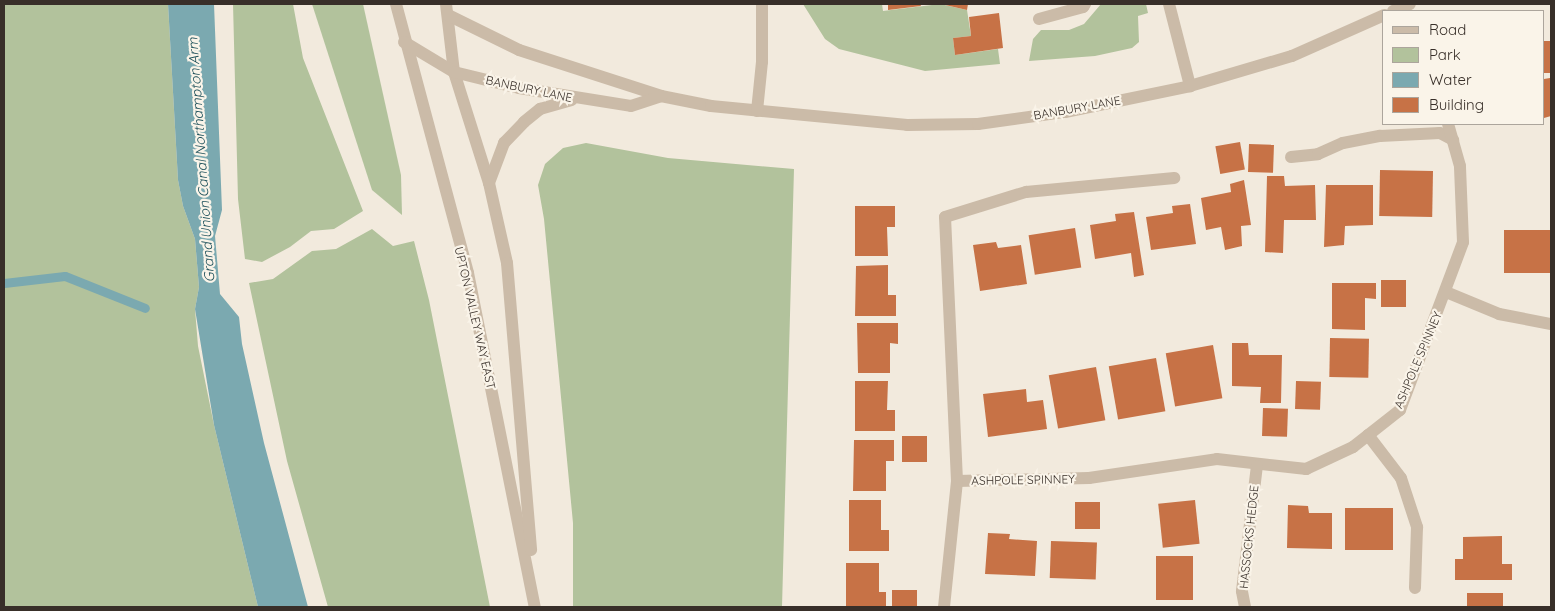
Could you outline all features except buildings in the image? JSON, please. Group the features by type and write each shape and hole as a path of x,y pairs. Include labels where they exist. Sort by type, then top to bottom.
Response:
{"street":[{"name":"UPTON VALLEY WAY EAST","path":"396,4 404,42 468,273 535,607"},
{"path":"757,111 762,62 762,4"},
{"path":"1039,19 1083,7 1086,4"},
{"path":"1169,4 1190,86"},
{"path":"1395,10 1410,4"},
{"name":"UPTON VALLEY WAY EAST","path":"447,9 454,72 489,183 507,263 535,607"},
{"name":"BANBURY LANE","path":"447,9 519,50 661,96 757,111 871,123 978,124 1065,112 1190,86 1292,56 1382,17"},
{"name":"BANBURY LANE","path":"404,42 454,72 574,99 631,106 661,96"},
{"path":"489,183 504,143 524,122 540,109 574,99"},
{"name":"ASHPOLE SPINNEY","path":"957,482 1089,478 1217,458 1257,466 1306,469 1353,448 1400,410 1446,292 1463,242 1460,166 1448,125"},
{"path":"1291,157 1318,154 1343,143 1380,136 1440,133 1452,140"},
{"name":"ASHPOLE SPINNEY","path":"944,607 957,482 945,217 1026,192 1174,178"},
{"path":"1446,292 1499,314 1551,324"},
{"path":"1368,435 1401,478 1418,527 1415,588"},
{"name":"HASSOCKS HEDGE","path":"1245,607 1242,591 1257,466"}],"green space":[{"path":"4,4 168,4 178,180 183,206 195,239 199,287 195,309 198,346 214,425 258,607 4,607"},
{"path":"233,4 293,4 303,58 363,211 334,229 311,231 290,247 262,262 245,259 238,199"},
{"path":"312,4 363,4 401,175 402,215 372,190"},
{"path":"803,4 882,4 883,11 940,4 967,10 971,36 953,38 955,55 998,49 1000,64 925,71 839,49 825,39"},
{"path":"1101,4 1146,4 1148,13 1138,16 1139,42 1132,48 1095,56 1029,61 1033,39 1041,30 1069,30 1084,24"},
{"path":"586,143 668,158 794,169 782,607 573,607 573,523 544,219 538,185 545,164 563,148"},
{"path":"372,229 393,246 414,241 429,300 490,607 328,607 287,461 249,283 273,279 312,251 336,249"}],"water":[{"name":"Grand Union Canal Northampton Arm","path":"168,4 214,4 222,210 215,236 220,294 239,317 242,344 264,443 308,607 258,607 214,425 195,309 199,287 195,239 183,206 178,180"}],"waterway":[{"path":"4,283 65,276 145,308"}]}
